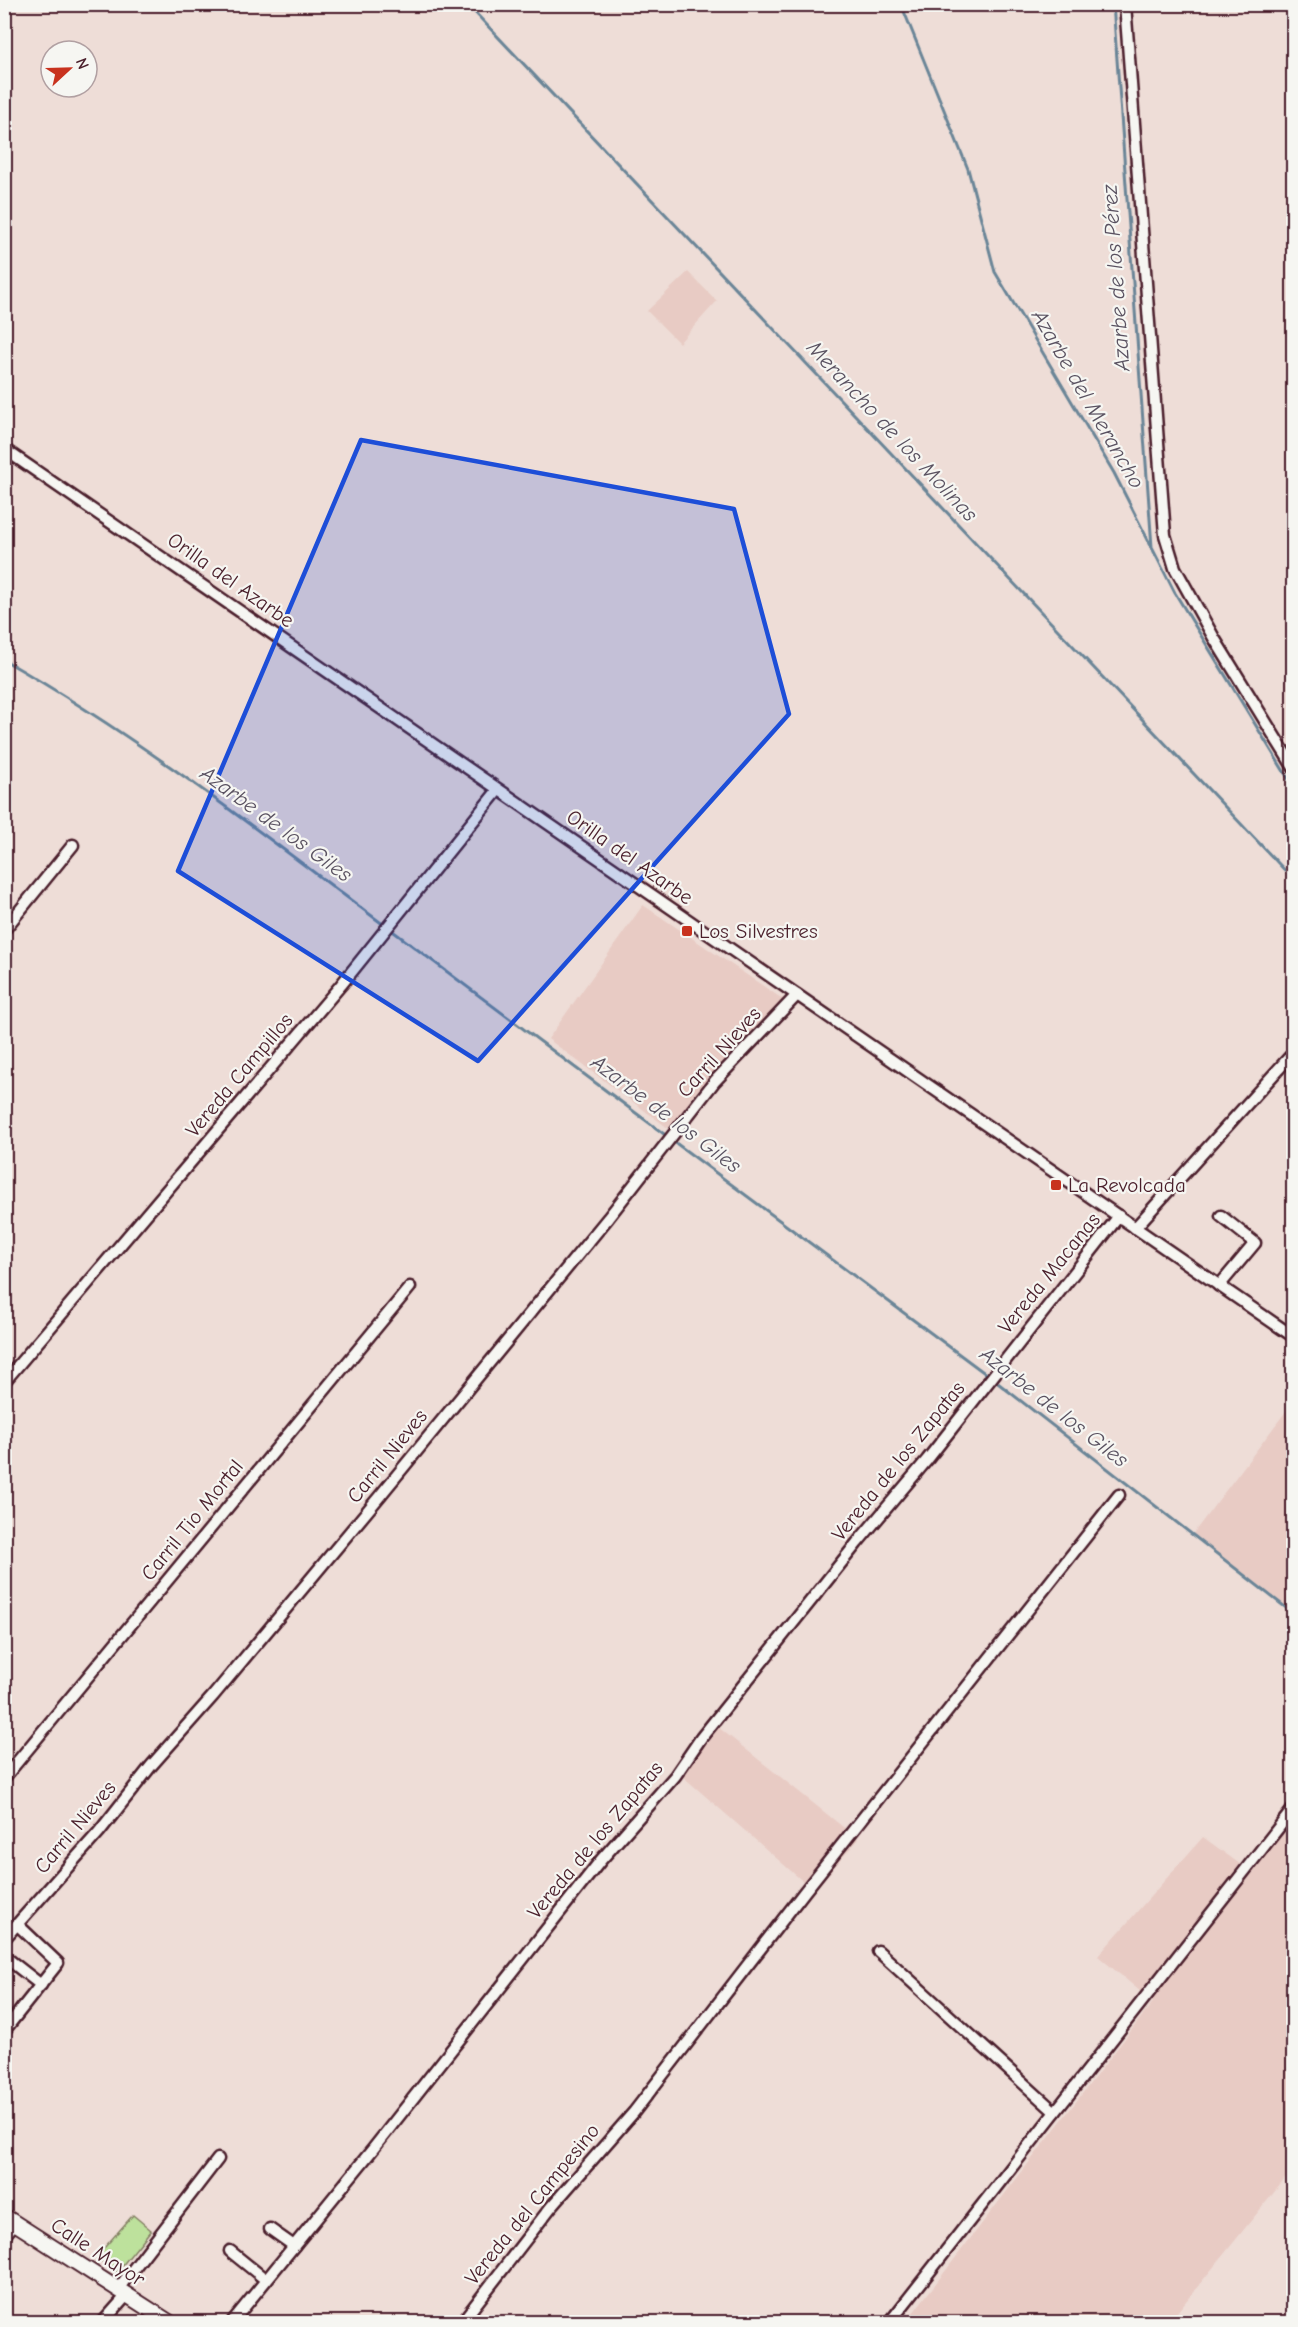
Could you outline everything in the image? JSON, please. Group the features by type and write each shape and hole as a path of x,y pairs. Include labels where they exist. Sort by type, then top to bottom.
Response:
{"main road":[{"name":"Calle Mayor","path":"10,2219 169,2322"}],"street":[{"path":"1125,4 1165,535 1175,568 1214,638 1293,768"},
{"name":"Orilla del Azarbe","path":"4,449 1293,1337"},
{"name":"Vereda Campillos","path":"4,1382 341,985 498,790"},
{"path":"4,930 73,845"},
{"name":"Carril Nieves","path":"4,1939 99,1832 151,1766 213,1696 379,1497 608,1218 715,1081 797,995"},
{"path":"1135,1228 1293,1052"},
{"name":"Vereda Macanas","path":"987,1382 1119,1216"},
{"path":"1219,1286 1255,1243 1221,1216"},
{"name":"Carril Tio Mortal","path":"4,1778 410,1287"},
{"name":"Vereda de los Zapatas","path":"232,2322 601,1860 675,1776 701,1738 835,1570 927,1460 987,1382"},
{"name":"Vereda del Campesino","path":"462,2322 551,2207 634,2112 1119,1496"},
{"path":"890,2322 1293,1808"},
{"path":"7,2023 58,1963 18,1925"},
{"path":"878,1951 1055,2112"},
{"path":"4,1956 41,1985"},
{"path":"103,2322 218,2159"},
{"path":"4,2236 10,2219"},
{"path":"270,2229 294,2246"},
{"path":"230,2251 266,2280"}],"highlighted area":[{"path":"361,440 734,509 789,714 478,1061 178,871"}],"shaded area":[{"path":"688,272 717,301 679,343 647,311"},
{"path":"643,905 784,1000 668,1128 548,1039"},
{"path":"1293,1402 1294,1613 1192,1535"},
{"path":"718,1727 858,1839 814,1891 680,1774"},
{"path":"1293,1819 1293,2177 1289,2174 1169,2322 906,2322 1153,2002 1098,1956 1203,1837 1252,1873"}],"green space":[{"path":"133,2215 151,2230 117,2272 96,2257"}],"waterway":[{"name":"Merancho de los Molinas","path":"467,4 1294,880"},
{"name":"Azarbe del Merancho","path":"901,4 968,169 995,272 1114,473 1175,593 1294,788"},
{"name":"Azarbe de los Pérez","path":"1113,4 1152,547"},
{"name":"Azarbe de los Giles","path":"4,660 151,753 384,925"},
{"name":"Azarbe de los Giles","path":"390,929 668,1137"},
{"name":"Azarbe de los Giles","path":"673,1141 994,1380 1294,1614"}],"place":[{"name":"Los Silvestres","path":"687,931"},
{"name":"La Revolcada","path":"1056,1185"}]}
